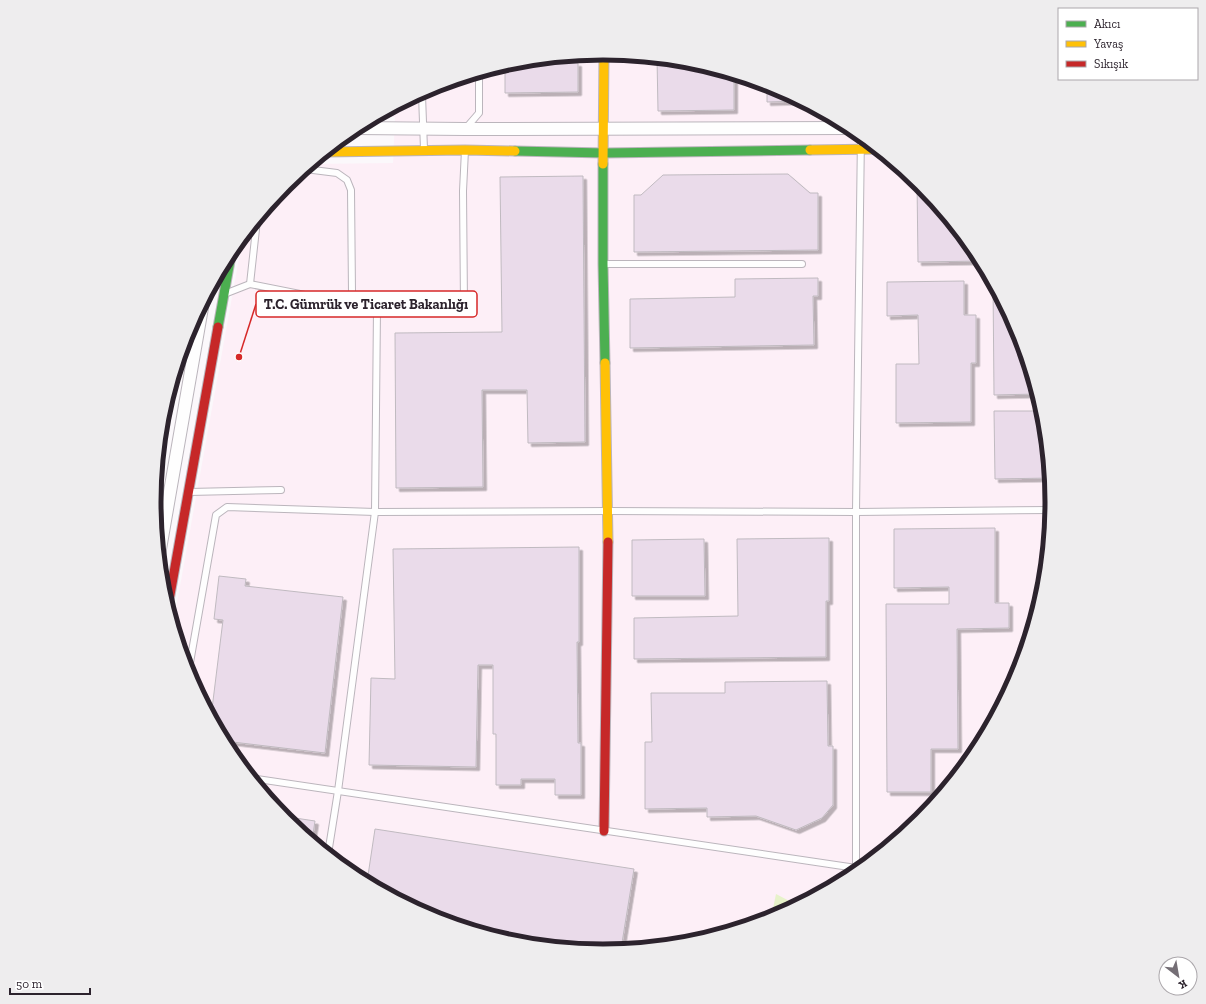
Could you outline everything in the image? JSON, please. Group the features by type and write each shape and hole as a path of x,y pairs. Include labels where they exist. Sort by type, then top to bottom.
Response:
{"street":[{"path":"604,60 603,264 608,511 604,831"},
{"path":"367,128 465,130 839,128"},
{"path":"464,150 465,130"},
{"path":"333,152 464,150 604,153 869,149"},
{"path":"170,593 187,492 229,267"},
{"path":"162,535 199,324"}],"lane":[{"path":"465,130 479,112 479,78"},
{"path":"422,99 424,150"},
{"path":"856,865 856,512 860,142"},
{"path":"329,849 338,791 375,512 377,309 464,305 464,150"},
{"path":"223,294 250,284 340,302 347,299 352,293 351,190 347,180 337,173 313,169"},
{"path":"250,284 256,228"},
{"path":"603,264 802,264"},
{"path":"187,492 281,490"},
{"path":"190,660 216,515 227,507 375,512 856,512 1045,510"},
{"path":"259,779 852,867"}],"shaded area":[{"path":"603,60 632,61 689,68 717,75 745,83 798,106 849,134 872,151 916,189 954,233 971,256 986,281 1022,360 1037,416 1041,444 1045,502 1044,531 1037,588 1030,616 1022,644 999,697 971,748 954,771 916,815 872,853 849,870 824,885 745,921 689,936 661,940 603,944 574,943 517,936 489,929 461,921 408,898 357,870 334,853 290,815 252,771 235,748 220,723 184,644 175,613 241,248 290,189 319,164 393,163 395,117 386,117 461,83 517,68 545,64"}],"green space":[{"path":"776,894 790,902 773,910"}],"building":[{"path":"578,63 578,92 505,93 505,71 545,64"},
{"path":"657,64 689,68 734,80 734,110 658,111"},
{"path":"767,92 788,101 767,102"},
{"path":"788,174 810,193 818,193 818,250 634,252 634,195 641,195 663,175"},
{"path":"583,176 585,442 528,443 527,390 482,390 483,487 396,488 395,333 502,332 500,177"},
{"path":"917,190 954,233 974,261 918,262"},
{"path":"818,278 818,296 813,296 814,345 630,348 630,299 735,297 735,279"},
{"path":"964,281 964,315 976,315 976,363 971,363 971,422 896,423 896,364 919,364 918,315 887,316 887,282"},
{"path":"993,295 1022,360 1032,394 994,395"},
{"path":"994,411 1036,411 1044,478 995,479"},
{"path":"995,528 995,603 1009,603 1009,628 957,629 958,749 931,749 931,792 887,792 886,604 949,604 949,587 894,588 894,529"},
{"path":"829,538 829,601 826,601 826,657 634,659 634,618 738,616 737,539"},
{"path":"704,539 705,596 632,596 632,540"},
{"path":"579,547 579,642 577,642 578,743 581,743 581,795 555,795 555,779 521,779 521,785 496,785 496,734 493,734 493,665 478,665 476,767 369,765 371,678 395,679 393,549"},
{"path":"219,576 246,579 245,586 343,597 325,753 231,742 212,707 223,620 214,619"},
{"path":"827,681 828,746 833,746 833,805 822,818 796,830 756,816 707,817 707,808 645,809 645,742 652,742 651,693 725,693 725,682"},
{"path":"293,818 315,821 313,835"},
{"path":"375,829 634,869 622,943 603,944 574,943 517,936 461,921 408,898 368,876"}],"traffic: fast":[{"path":"515,151 604,153 810,150"},
{"path":"603,164 605,363"},
{"path":"218,327 229,266"}],"traffic: slow":[{"path":"603,164 604,60"},
{"path":"810,150 869,149"},
{"path":"333,152 465,150 515,151"},
{"path":"605,363 608,542"}],"traffic: jam":[{"path":"170,593 218,327"},
{"path":"604,831 608,542"}],"place":[{"name":"T.C. Gümrük ve Ticaret Bakanlığı","path":"239,357"}]}
